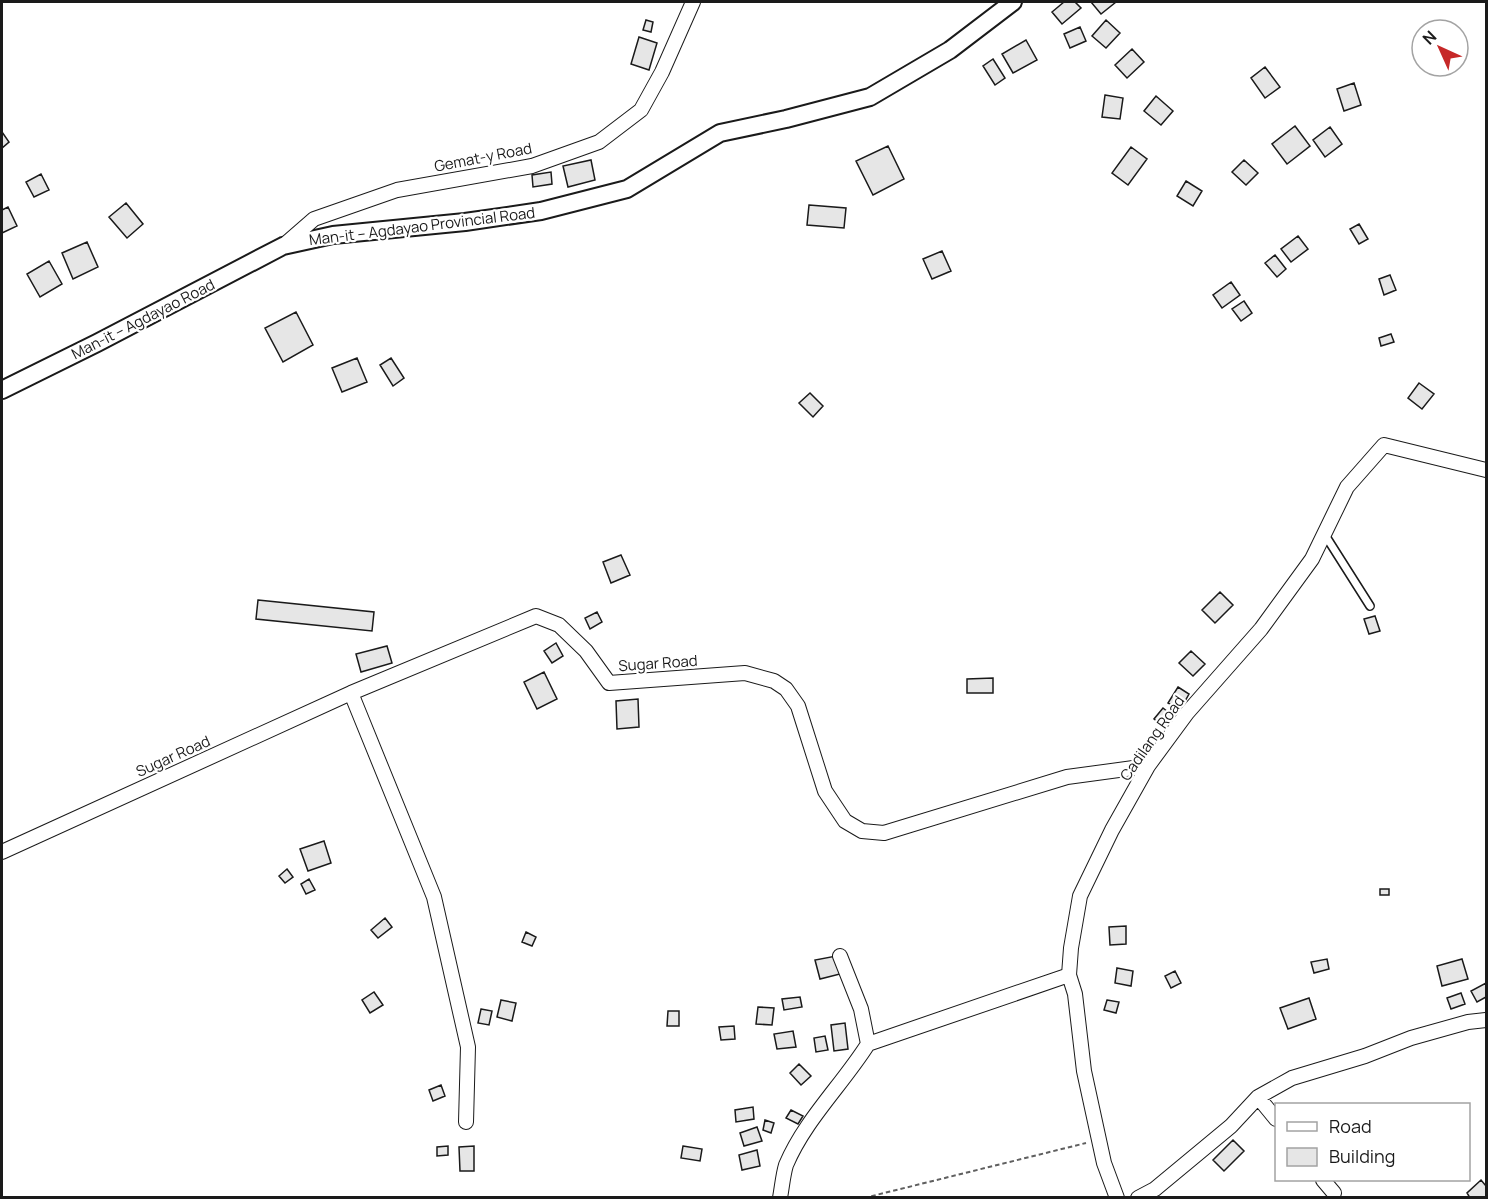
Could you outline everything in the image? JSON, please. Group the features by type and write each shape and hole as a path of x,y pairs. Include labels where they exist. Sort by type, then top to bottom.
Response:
{"street":[{"name":"Gemat-y Road","path":"283,246 314,219 397,190 532,166 599,142 641,110 662,72 693,2"},
{"name":"Man-it – Agdayao Provincial Road","path":"283,246 333,235 465,222 541,211 627,189 720,133 870,97 950,50 1013,2"},
{"name":"Man-it – Agdayao Road","path":"2,390 283,246"},
{"name":"Cadilang Road","path":"1117,1197 1104,1163 1084,1071 1075,994 1069,975 1080,896 1112,830 1148,766 1187,713 1262,629 1312,559 1347,487 1384,445 1486,470"},
{"name":"Sugar Road","path":"2,852 351,693 536,616 559,625 586,651 609,683 746,673 774,681 786,689 798,706 825,791 845,821 862,831 884,833 1067,777 1148,766"},
{"path":"351,693 434,897 468,1047 466,1122"},
{"path":"840,956 861,1009 868,1044"},
{"path":"780,1197 786,1166 808,1124 868,1044 1069,975"},
{"path":"1138,1197 1155,1189 1231,1126 1258,1096 1292,1078 1365,1056 1411,1038 1468,1022 1486,1020"},
{"path":"1258,1096 1275,1118"},
{"path":"1325,1181 1334,1193"}],"lane":[{"path":"1324,535 1370,606"}],"path":[{"path":"864,1197 1099,1139"}],"building":[{"path":"1064,2 1075,2 1081,8 1062,24 1052,12"},
{"path":"1091,2 1116,2 1101,14"},
{"path":"646,20 653,22 651,32 643,30"},
{"path":"1106,20 1120,33 1106,48 1092,36"},
{"path":"1080,27 1086,41 1070,48 1064,34"},
{"path":"639,37 657,43 649,70 631,64"},
{"path":"1026,40 1037,60 1013,73 1002,54"},
{"path":"1132,49 1144,62 1127,78 1115,65"},
{"path":"993,59 1005,78 995,85 983,66"},
{"path":"1265,67 1280,87 1265,98 1251,78"},
{"path":"1354,83 1361,105 1344,111 1337,89"},
{"path":"1105,95 1123,98 1120,119 1102,117"},
{"path":"1156,96 1173,111 1161,125 1144,111"},
{"path":"1295,126 1310,146 1287,164 1272,144"},
{"path":"1330,127 1342,144 1325,157 1313,140"},
{"path":"2,132 9,142 2,148"},
{"path":"888,146 904,179 873,195 856,161"},
{"path":"1131,147 1147,159 1128,185 1112,173"},
{"path":"591,160 595,180 568,187 563,166"},
{"path":"1244,160 1258,173 1246,185 1232,172"},
{"path":"551,172 552,184 533,187 532,175"},
{"path":"41,174 49,190 34,197 26,182"},
{"path":"1186,181 1202,191 1193,206 1177,196"},
{"path":"126,203 143,224 127,238 109,217"},
{"path":"809,205 846,208 844,228 807,225"},
{"path":"8,207 17,226 2,233 2,210"},
{"path":"1359,224 1368,239 1359,244 1350,229"},
{"path":"1298,236 1308,249 1291,262 1281,249"},
{"path":"87,242 98,267 73,279 62,253"},
{"path":"942,251 951,271 932,279 923,259"},
{"path":"1275,255 1286,269 1277,277 1265,263"},
{"path":"49,261 62,284 40,297 27,274"},
{"path":"1390,275 1396,290 1384,295 1379,279"},
{"path":"1231,282 1240,295 1222,308 1213,295"},
{"path":"1244,301 1252,313 1241,321 1232,309"},
{"path":"296,312 313,345 283,362 265,328"},
{"path":"1391,334 1394,342 1381,346 1379,338"},
{"path":"357,358 367,382 342,392 332,368"},
{"path":"391,358 404,378 393,386 380,365"},
{"path":"1419,383 1434,394 1422,409 1408,398"},
{"path":"810,393 823,406 813,417 799,403"},
{"path":"621,555 630,575 611,583 603,562"},
{"path":"1220,592 1233,605 1215,623 1202,610"},
{"path":"258,600 374,612 372,631 256,619"},
{"path":"597,612 602,622 590,629 585,618"},
{"path":"1375,616 1380,631 1369,634 1364,619"},
{"path":"556,643 563,656 552,663 544,651"},
{"path":"387,646 392,663 361,672 356,654"},
{"path":"1191,651 1205,664 1193,676 1179,663"},
{"path":"544,672 557,699 537,709 524,682"},
{"path":"993,678 993,693 967,693 967,679"},
{"path":"1178,687 1189,694 1180,710 1168,703"},
{"path":"638,699 639,727 617,729 616,701"},
{"path":"1163,708 1173,716 1164,727 1154,719"},
{"path":"324,841 331,863 308,871 300,849"},
{"path":"287,869 293,877 285,883 279,876"},
{"path":"309,879 315,890 306,894 301,884"},
{"path":"1380,889 1389,889 1389,895 1380,895"},
{"path":"385,918 392,927 378,938 371,930"},
{"path":"1126,926 1126,944 1110,945 1109,927"},
{"path":"526,932 536,937 532,946 522,942"},
{"path":"836,956 840,974 820,979 815,960"},
{"path":"1327,959 1329,969 1314,973 1311,962"},
{"path":"1462,959 1468,979 1442,986 1437,966"},
{"path":"1117,968 1133,971 1131,986 1115,983"},
{"path":"1175,971 1181,983 1171,988 1165,976"},
{"path":"1486,983 1486,997 1477,1002 1471,991"},
{"path":"374,992 383,1005 370,1013 362,1000"},
{"path":"1461,993 1465,1004 1451,1009 1447,998"},
{"path":"800,997 802,1007 784,1010 782,999"},
{"path":"1309,998 1316,1019 1288,1029 1280,1008"},
{"path":"501,1000 516,1003 512,1021 497,1017"},
{"path":"1107,1000 1119,1002 1116,1013 1104,1010"},
{"path":"758,1007 774,1008 772,1025 756,1024"},
{"path":"481,1009 492,1011 489,1025 478,1023"},
{"path":"668,1011 679,1011 679,1026 667,1026"},
{"path":"845,1023 848,1049 834,1051 831,1025"},
{"path":"734,1026 735,1039 721,1040 719,1027"},
{"path":"793,1031 796,1047 777,1049 774,1034"},
{"path":"825,1036 828,1050 816,1052 814,1038"},
{"path":"799,1064 811,1076 801,1085 790,1073"},
{"path":"441,1085 445,1096 433,1101 429,1090"},
{"path":"753,1107 754,1119 736,1122 735,1110"},
{"path":"791,1110 803,1116 798,1124 786,1118"},
{"path":"765,1120 774,1123 771,1133 763,1130"},
{"path":"757,1127 762,1141 744,1146 740,1133"},
{"path":"1233,1140 1244,1151 1224,1171 1213,1160"},
{"path":"448,1146 448,1155 437,1156 437,1147"},
{"path":"474,1146 474,1171 460,1171 459,1147"},
{"path":"683,1146 702,1149 700,1161 681,1158"},
{"path":"757,1150 760,1166 742,1170 739,1155"},
{"path":"1481,1180 1486,1186 1486,1197 1470,1198 1467,1193"}]}
